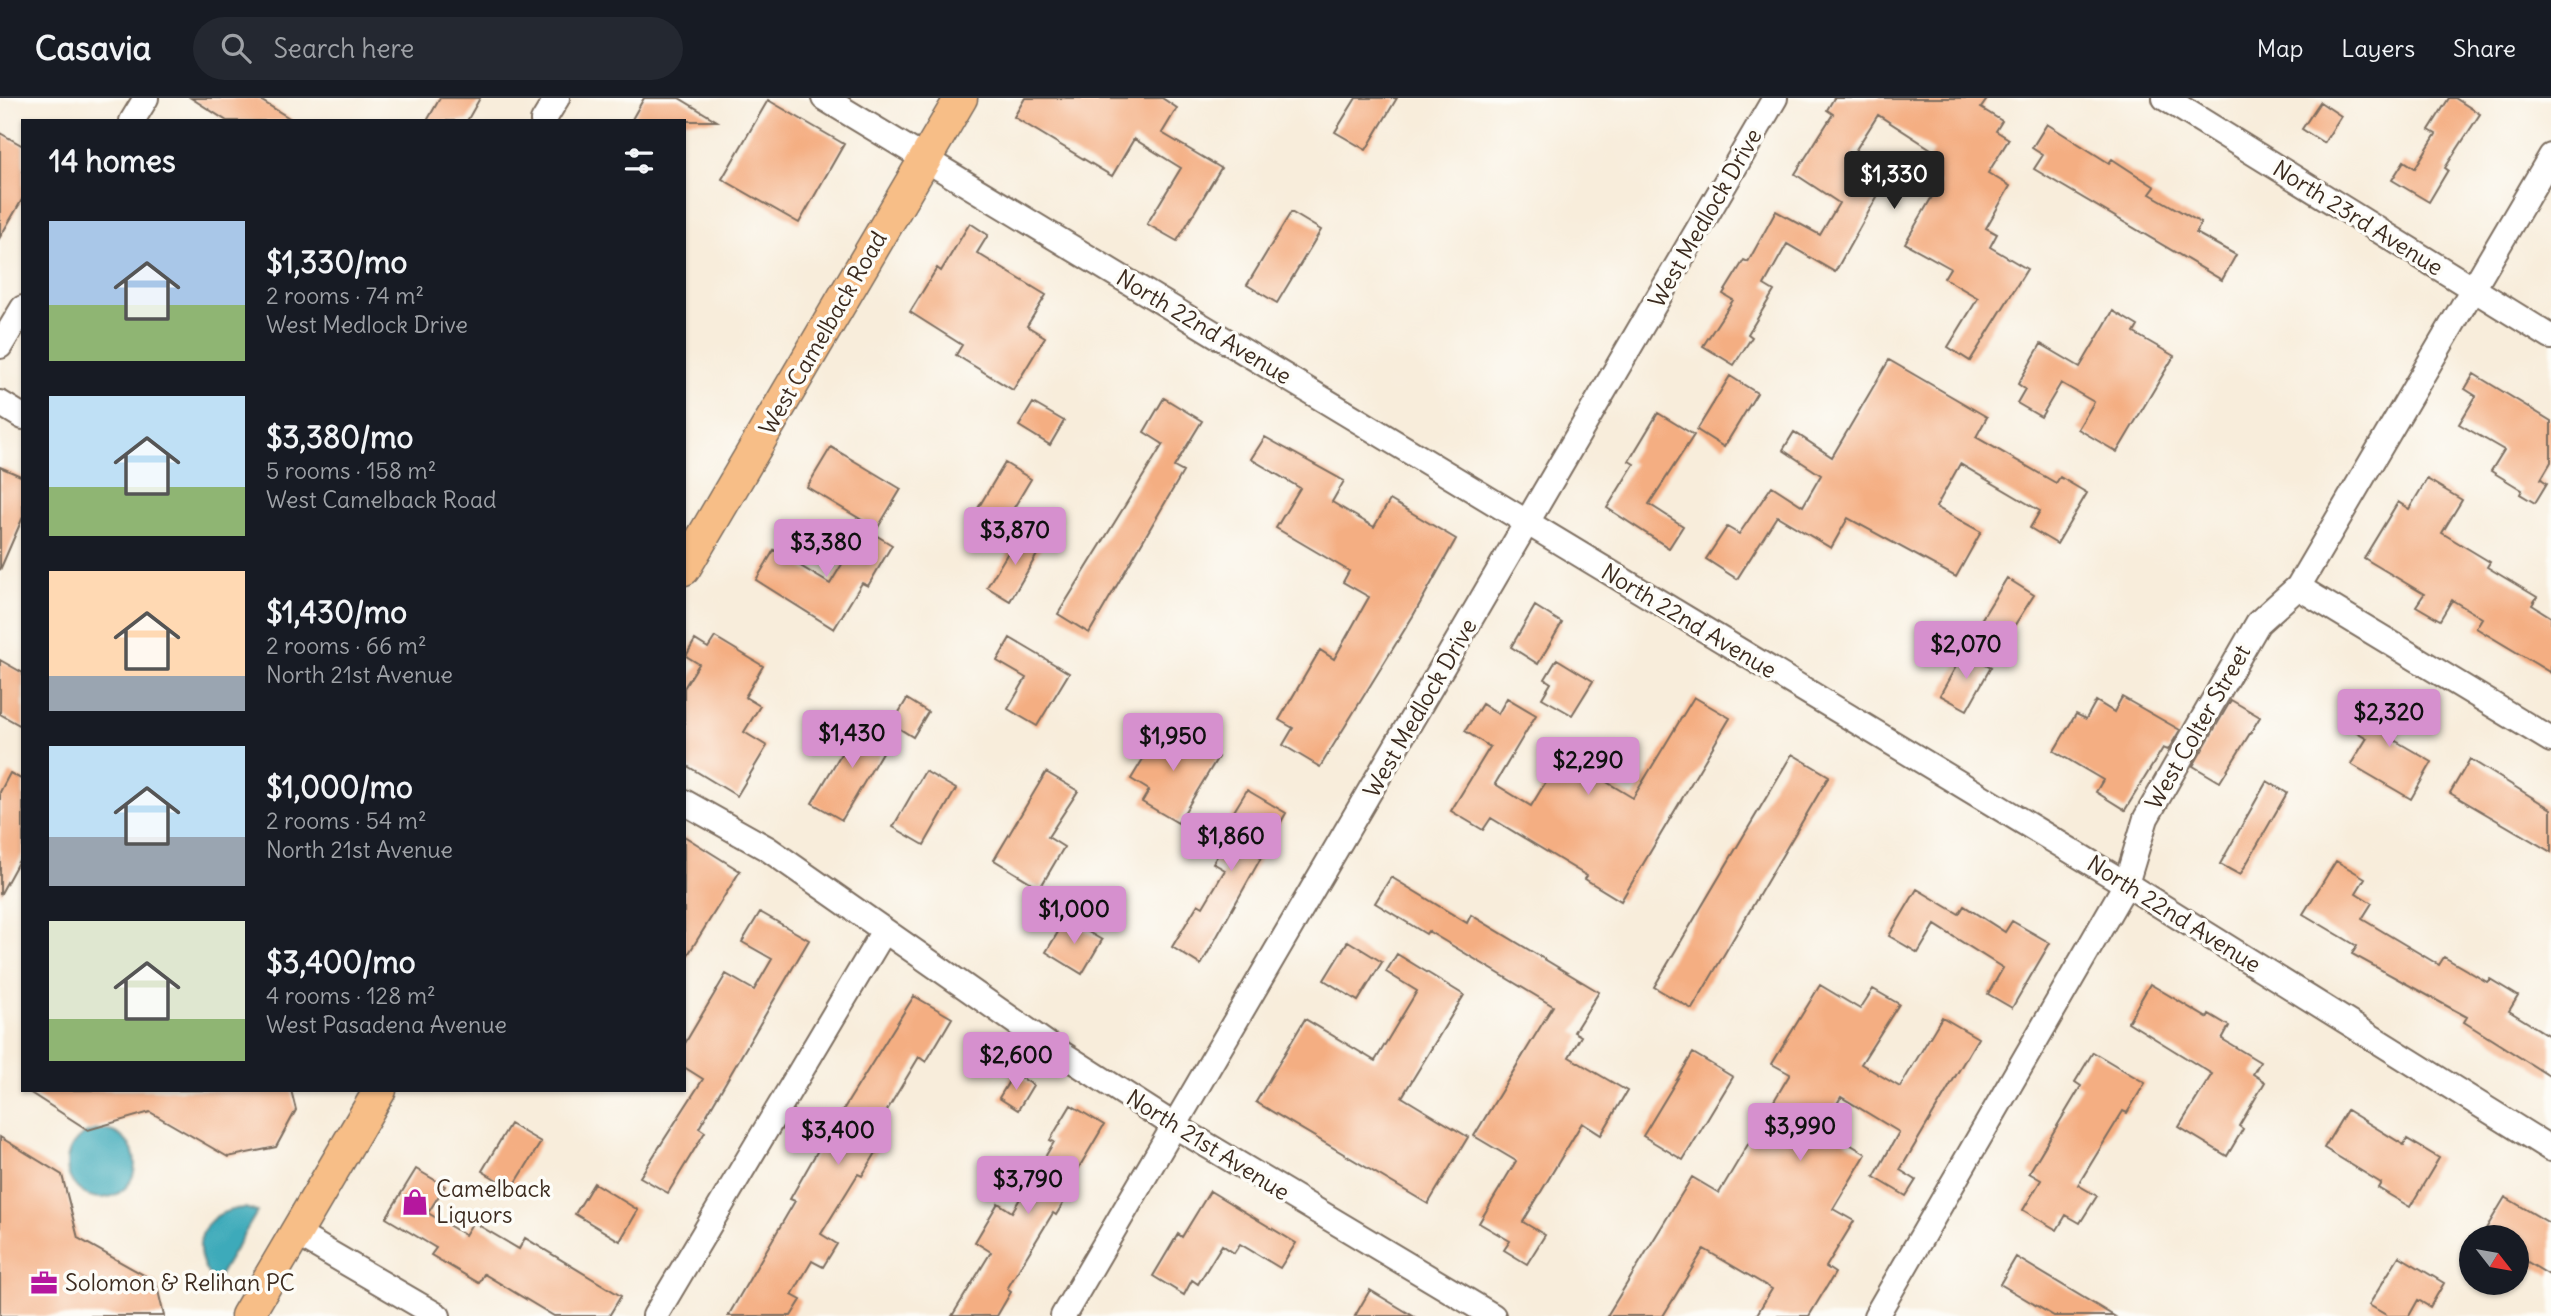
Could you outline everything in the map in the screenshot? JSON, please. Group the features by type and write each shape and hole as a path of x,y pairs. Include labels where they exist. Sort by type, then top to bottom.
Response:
{"main road":[{"name":"West Camelback Road","path":"686,566 961,98"},
{"path":"247,1316 379,1092"}],"street":[{"path":"133,119 146,98"},
{"path":"544,119 556,98"},
{"name":"North 22nd Avenue","path":"824,98 2126,884 2551,1149"},
{"name":"West Medlock Drive","path":"1063,1316 1775,98"},
{"name":"North 23rd Avenue","path":"2165,98 2551,337"},
{"name":"West Colter Street","path":"1875,1316 2126,884 2146,818 2258,623 2298,587 2551,156"},
{"path":"0,346 21,311"},
{"path":"0,403 21,416"},
{"path":"2298,587 2551,740"},
{"name":"North 21st Avenue","path":"686,803 768,849 1047,1044 1477,1312"},
{"path":"655,1316 884,932"},
{"path":"297,1234 438,1316"}],"water":[{"path":"101,1130 114,1133 125,1140 132,1151 135,1164 132,1177 125,1188 114,1195 101,1198 88,1195 77,1188 70,1177 67,1164 70,1151 77,1140 88,1133"},
{"path":"245,1208 257,1212 215,1283 201,1258 202,1234 217,1216 230,1210"}],"building":[{"path":"191,98 257,98 291,119 224,119"},
{"path":"440,98 480,98 468,119 428,119"},
{"path":"644,98 679,98 717,121 686,119 632,119"},
{"path":"1025,98 1162,98 1177,108 1162,133 1221,168 1177,241 1147,224 1181,168 1134,139 1112,176 1014,117"},
{"path":"1356,98 1397,98 1366,150 1335,132"},
{"path":"1834,98 1988,98 1981,108 2002,121 1996,131 2009,139 1988,173 2010,186 1986,228 1997,234 1990,247 2027,269 1970,361 1948,347 1978,298 1944,278 1950,268 1905,243 1940,183 1921,171 1934,151 1878,115 1850,159 1887,179 1835,272 1787,244 1764,285 1774,291 1748,334 1752,337 1734,365 1703,346 1733,300 1723,294 1744,260 1748,262 1776,211 1820,235 1839,203 1795,174 1833,114 1827,110"},
{"path":"2449,98 2455,98 2480,114 2445,168 2448,170 2429,202 2392,180 2404,161 2415,168 2436,134 2429,130"},
{"path":"768,100 844,144 799,223 722,179"},
{"path":"2320,102 2341,116 2324,143 2302,129"},
{"path":"2047,124 2109,163 2112,159 2155,187 2150,194 2201,223 2196,233 2236,255 2222,280 2034,169 2043,155 2032,148"},
{"path":"0,133 21,145 21,201 0,237"},
{"path":"1291,212 1321,230 1277,303 1247,285"},
{"path":"970,223 988,235 977,253 1046,295 1027,326 1045,337 1013,390 956,355 962,345 910,312 937,268 941,271"},
{"path":"2113,311 2138,326 2134,333 2174,356 2117,452 2078,429 2094,402 2061,383 2041,417 2017,403 2025,389 2018,384 2041,344 2080,367"},
{"path":"1889,360 1987,417 1976,437 2056,483 2060,477 2087,493 2057,544 2030,528 2040,511 1960,464 1936,507 1981,532 1956,577 1848,518 1831,548 1777,516 1737,579 1706,559 1727,527 1739,534 1772,486 1803,506 1821,475 1783,450 1794,432 1832,457"},
{"path":"2474,374 2551,421 2551,462 2541,479 2547,483 2535,503 2520,494 2522,490 2491,471 2504,450 2459,424 2476,396 2465,389"},
{"path":"1730,376 1757,393 1724,447 1697,430"},
{"path":"1164,398 1202,421 1174,467 1183,472 1089,633 1058,614 1163,444 1144,432"},
{"path":"1033,403 1064,421 1050,445 1019,426"},
{"path":"1658,413 1694,435 1649,504 1683,526 1669,548 1607,508 1634,464 1629,461"},
{"path":"1265,437 1344,481 1332,502 1374,527 1390,500 1456,539 1413,616 1320,767 1283,745 1293,728 1279,720 1320,650 1334,659 1369,597 1343,582 1349,571 1276,528 1300,488 1251,459"},
{"path":"831,447 901,489 877,529 807,487"},
{"path":"1005,463 1031,479 1003,526 977,510"},
{"path":"0,467 21,476 21,522 0,570"},
{"path":"2427,479 2462,500 2442,533 2490,562 2487,567 2537,597 2532,605 2551,617 2551,673 2476,628 2482,618 2452,600 2440,620 2416,606 2424,594 2364,558 2398,502 2409,509"},
{"path":"864,528 892,545 868,586 862,583 834,629 756,580 774,550 830,584"},
{"path":"1020,533 1042,546 1010,601 987,587"},
{"path":"2007,578 2034,595 2007,637 1981,620"},
{"path":"1535,606 1562,623 1538,664 1511,647"},
{"path":"715,637 763,666 745,697 760,706 744,732 767,746 737,796 686,765 686,685 699,664 686,656 695,640 708,648"},
{"path":"1010,638 1069,673 1037,726 1008,709 1026,678 997,661"},
{"path":"1964,652 1991,667 1967,710 1940,695"},
{"path":"1557,659 1593,681 1572,715 1542,698 1551,683 1545,679"},
{"path":"0,660 21,672 21,726 0,714"},
{"path":"2377,693 2410,713 2394,740 2432,762 2411,799 2351,764 2367,738 2355,731"},
{"path":"1694,697 1730,718 1621,901 1585,879 1587,876 1491,818 1483,830 1451,811 1490,747 1465,731 1482,704 1498,714 1507,698 1536,715 1495,784 1531,806 1562,755 1633,798"},
{"path":"2122,697 2180,730 2168,750 2163,748 2125,810 2096,792 2103,780 2054,751 2076,714 2086,719 2096,701 2114,712"},
{"path":"907,699 928,712 913,737 892,724"},
{"path":"2231,700 2260,717 2220,782 2193,766"},
{"path":"861,720 891,737 842,820 812,803"},
{"path":"1164,724 1218,757 1178,823 1142,802 1149,790 1131,779"},
{"path":"1792,754 1829,776 1692,1009 1654,987"},
{"path":"2470,759 2551,809 2551,852 2450,793"},
{"path":"925,771 956,789 924,845 893,827"},
{"path":"1046,772 1078,791 1048,837 1064,847 1040,888 994,860"},
{"path":"10,773 21,779 21,857 0,895 0,792"},
{"path":"2267,781 2287,793 2240,875 2220,864"},
{"path":"1247,790 1286,813 1201,965 1172,947 1198,904 1203,907 1225,870 1213,863 1232,831 1225,826"},
{"path":"686,837 740,871 686,958"},
{"path":"2336,861 2365,878 2356,893 2372,903 2362,919 2439,965 2444,957 2518,996 2509,1011 2551,1037 2551,1077 2464,1022 2467,1017 2352,954 2357,946 2303,914"},
{"path":"1391,877 1467,923 1471,915 1599,992 1574,1032 1581,1036 1569,1057 1627,1091 1601,1135 1582,1123 1523,1222 1545,1235 1527,1264 1504,1250 1510,1241 1479,1223 1516,1161 1474,1136 1553,1006 1428,931 1426,934 1375,903"},
{"path":"1917,889 1959,914 1964,906 2005,932 2012,921 2050,943 2012,1008 1988,994 2003,968 1935,925 1918,953 1889,936"},
{"path":"760,912 809,940 699,1128 705,1132 668,1193 640,1177 703,1079 686,1068 686,1042 726,974 754,990 772,959 742,942"},
{"path":"1066,919 1102,940 1082,974 1046,952"},
{"path":"1348,941 1382,962 1358,1001 1324,980"},
{"path":"1397,954 1464,995 1402,1097 1468,1137 1428,1204 1256,1102 1305,1019 1375,1061 1417,991 1386,972"},
{"path":"2150,984 2207,1018 2209,1014 2229,1026 2222,1039 2260,1062 2253,1074 2265,1082 2239,1126 2243,1129 2227,1156 2179,1127 2212,1074 2128,1022"},
{"path":"1820,985 1860,1009 1873,989 1899,1004 1861,1064 1900,1087 1942,1017 1978,1038 1900,1170 1916,1180 1906,1196 1874,1177 1899,1132 1841,1097 1823,1128 1866,1154 1833,1209 1854,1221 1826,1267 1835,1273 1809,1316 1756,1316 1772,1289 1704,1249 1663,1316 1607,1316 1692,1177 1719,1193 1790,1074 1772,1064"},
{"path":"914,996 952,1018 926,1062 919,1057 874,1132 885,1138 862,1176 858,1174 821,1234 837,1244 823,1267 812,1261 792,1295 801,1300 791,1316 728,1316 795,1201 790,1199 818,1150"},
{"path":"2093,1052 2145,1083 2127,1113 2123,1111 2078,1185 2097,1196 2080,1223 2066,1215 2057,1230 2023,1210 2041,1180 2029,1173 2081,1086 2075,1082"},
{"path":"1693,1053 1733,1077 1683,1160 1643,1136"},
{"path":"1014,1073 1033,1085 1018,1110 999,1098"},
{"path":"29,1092 292,1092 296,1110 276,1147 228,1157 150,1112 88,1130"},
{"path":"1071,1105 1104,1125 1071,1181 1075,1184 1056,1215 1053,1213 1007,1289 1011,1292 997,1316 952,1316 991,1252 975,1242 998,1203 1012,1212 1054,1142 1050,1140"},
{"path":"2347,1110 2404,1145 2407,1139 2439,1158 2410,1207 2378,1188 2381,1183 2324,1148"},
{"path":"510,1124 541,1142 512,1189 482,1171"},
{"path":"0,1137 62,1175 78,1238 156,1282 164,1316 0,1316"},
{"path":"416,1169 445,1186 428,1213 465,1235 473,1222 519,1249 525,1238 621,1296 609,1316 554,1316 484,1274 479,1283 431,1255 436,1248 386,1218"},
{"path":"594,1183 638,1210 620,1241 575,1214"},
{"path":"1210,1191 1296,1243 1280,1268 1240,1244 1234,1253 1222,1245 1198,1284 1192,1280 1184,1295 1153,1276 1178,1234 1182,1237"},
{"path":"2505,1197 2551,1224 2551,1276 2529,1263 2529,1225 2488,1225"},
{"path":"2399,1256 2444,1283 2430,1307 2418,1300 2409,1316 2388,1316 2369,1305"},
{"path":"2016,1257 2114,1316 2054,1316 2000,1284"},
{"path":"1370,1290 1413,1316 1355,1316"}],"place":[{"name":"Camelback Liquors","path":"415,1202"},
{"name":"Solomon & Relihan PC","path":"44,1283"}]}
